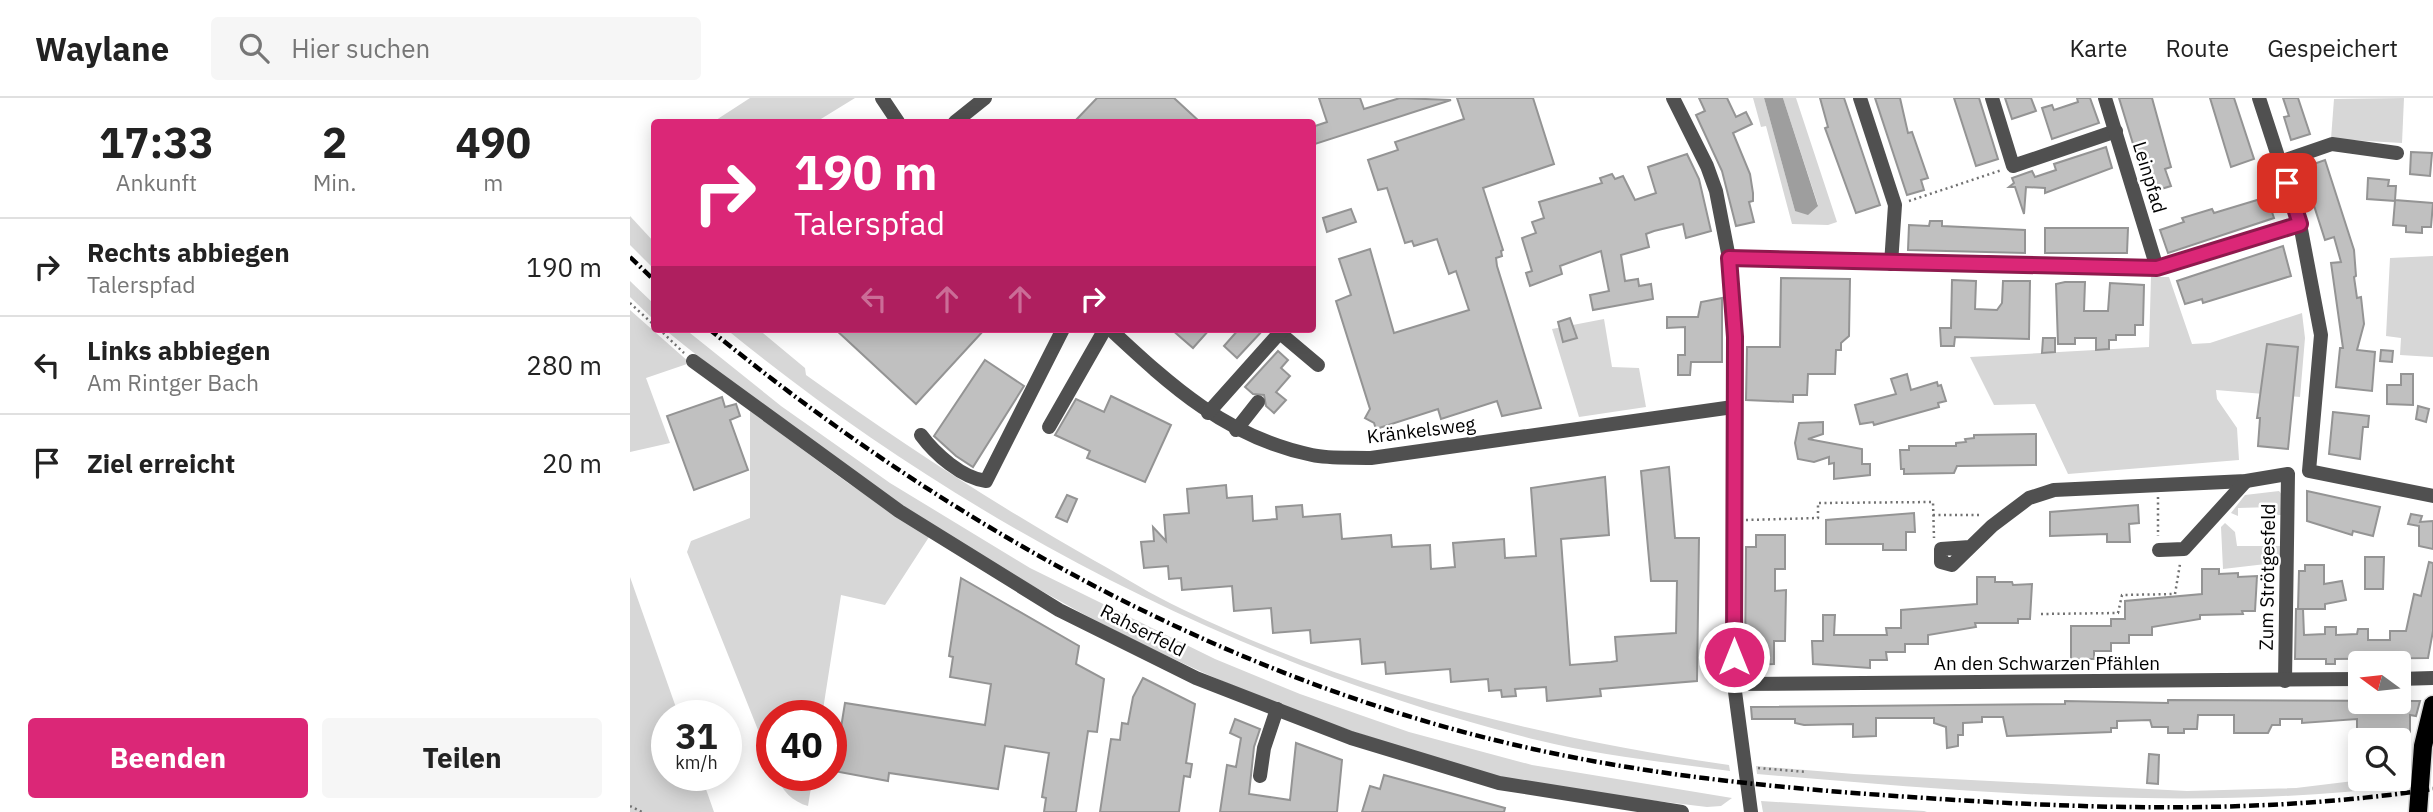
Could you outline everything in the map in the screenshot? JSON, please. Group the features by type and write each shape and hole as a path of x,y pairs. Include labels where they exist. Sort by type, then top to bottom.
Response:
{"main road":[{"path":"2418,812 2419,777 2433,705"}],"street":[{"path":"882,98 896,119"},
{"path":"958,119 985,98"},
{"path":"1674,98 1707,166 1718,201 1729,258 1735,337 1734,684 1751,812"},
{"path":"1860,98 1895,205 1891,264"},
{"path":"1992,98 2013,166 2116,131"},
{"name":"Leinpfad","path":"2105,98 2157,268"},
{"path":"2259,98 2300,224 2321,335 2309,471 2433,496"},
{"path":"2280,162 2332,144 2397,153"},
{"path":"1729,258 1891,264 2157,268 2300,224"},
{"path":"922,435 929,445 972,480 986,481 1061,333"},
{"path":"1049,427 1105,333"},
{"name":"Kränkelsweg","path":"1112,333 1169,384 1236,430 1314,455 1371,458 1733,407"},
{"path":"1208,413 1279,333"},
{"path":"1283,333 1318,365"},
{"name":"Rahserfeld","path":"693,360 899,511 1059,610 1196,678 1351,738 1499,783 1682,812"},
{"path":"1236,430 1258,402"},
{"name":"Zum Strötgesfeld","path":"2246,481 2288,474 2284,681"},
{"path":"1940,552 1941,562 1952,565 2029,498 2054,490 2158,483 2246,481"},
{"path":"2159,550 2183,549 2246,481"},
{"path":"2412,679 2433,678"},
{"name":"An den Schwarzen Pfählen","path":"1734,684 2348,679"},
{"path":"1259,776 1264,748 1277,709"}],"path":[{"path":"1895,205 2013,166"},
{"path":"630,303 651,322"},
{"path":"663,333 693,360"},
{"path":"2158,483 2159,550"},
{"path":"1734,520 1818,518 1818,503 1933,502 1934,548 1940,552"},
{"path":"1933,515 2007,515"},
{"path":"2041,614 2118,613 2122,595 2175,594 2183,549"},
{"path":"1744,767 1807,772"},
{"path":"630,806 642,812"}],"shaded area":[{"path":"750,98 855,98 821,119 718,119"},
{"path":"1753,98 1764,98 1795,211 1818,205 1783,98 1796,98 1837,222 1828,225 1792,224 1766,126 1761,127"},
{"path":"1764,98 1783,98 1818,206 1808,215 1795,211"},
{"path":"2404,98 2402,143 2331,139 2334,99"},
{"path":"630,216 651,239 651,266 630,245"},
{"path":"2433,256 2433,357 2400,355 2401,338 2386,336 2390,258"},
{"path":"2151,277 2169,277 2192,344 2210,343 2302,313 2305,338 2300,397 2216,390 2217,399 2237,428 2239,460 2068,474 2035,404 1994,405 1970,357 2149,347"},
{"path":"630,281 651,301 651,317 630,297"},
{"path":"630,310 651,329 651,333 656,333 690,363 646,378 670,443 630,452"},
{"path":"1604,319 1612,367 1639,368 1646,407 1579,417 1552,329"},
{"path":"669,333 690,333 781,406 890,483 1030,568 1215,659 1300,694 1409,732 1532,765 1732,798 1721,806 1707,807 1529,784 1448,763 1290,709 1193,668 1099,622 1009,572 920,517 749,395"},
{"path":"731,333 763,333 805,368 806,375 984,495 1160,598 1247,638 1314,665 1450,708 1589,741 1729,765 1730,771 1609,754 1537,740 1426,709 1318,672 1212,629 1109,579 1009,525 911,465 817,399"},
{"path":"750,411 848,483 929,537 885,605 841,595 825,700 756,700 756,725 687,552 691,541 750,518"},
{"path":"2279,491 2283,496 2283,515 2273,515 2272,507 2238,508 2238,516 2231,513 2245,495"},
{"path":"2225,523 2235,532 2237,546 2284,546 2283,562 2223,569 2221,527"},
{"path":"630,577 673,700 651,700 651,791 707,791 714,812 630,812"},
{"path":"1756,766 1854,774 2187,791 2296,788 2348,782 2348,791 2353,791 2242,798 2080,796 2000,793 1757,774"},
{"path":"785,791 810,791 808,806 797,802"},
{"path":"1761,801 1924,811 1927,812 1763,812"}],"building":[{"path":"1097,98 1174,98 1197,119 1077,119"},
{"path":"1319,98 1360,98 1364,109 1400,98 1451,100 1316,144 1316,126 1327,122"},
{"path":"1457,98 1533,98 1554,164 1483,188 1503,250 1502,256 1496,258 1497,266 1541,408 1502,416 1497,401 1441,419 1438,409 1376,429 1374,423 1365,418 1370,409 1336,301 1351,295 1339,259 1370,249 1394,333 1469,310 1456,271 1449,274 1437,239 1414,246 1412,241 1405,243 1387,188 1378,190 1368,160 1398,150 1395,142 1464,119"},
{"path":"1699,98 1727,98 1736,117 1746,112 1752,124 1733,133 1750,174 1753,201 1749,202 1754,222 1736,226 1722,171 1696,115 1705,111"},
{"path":"1820,98 1844,98 1880,205 1856,213 1825,128 1828,127"},
{"path":"1875,98 1900,98 1908,133 1912,132 1928,178 1921,180 1924,190 1907,195"},
{"path":"1954,98 1979,98 1998,159 1976,166"},
{"path":"2005,98 2031,98 2036,111 2012,119"},
{"path":"2077,98 2090,98 2099,123 2052,139 2042,108 2052,105 2054,110 2078,102"},
{"path":"2119,98 2152,98 2171,167 2165,169 2171,186 2148,193"},
{"path":"2210,98 2234,98 2254,159 2231,167"},
{"path":"2283,98 2298,98 2310,134 2291,140 2284,117 2289,116"},
{"path":"2106,147 2112,168 2045,193 2045,188 2026,187 2024,214 2015,187 2009,187 2014,183 2012,178 2032,171 2035,177 2056,170 2054,164"},
{"path":"2411,152 2432,153 2430,176 2410,174"},
{"path":"1687,154 1699,179 1711,231 1686,238 1683,224 1654,231 1646,234 1649,247 1621,255 1625,281 1638,279 1639,286 1651,284 1653,299 1593,310 1590,295 1609,291 1601,251 1560,266 1562,274 1530,286 1526,273 1532,271 1522,238 1536,233 1532,222 1544,218 1539,202 1602,183 1600,178 1612,174 1615,179 1623,176 1635,200 1656,193 1648,167"},
{"path":"2325,160 2354,250 2354,277 2357,298 2361,297 2364,324 2357,350 2375,352 2372,391 2336,387 2340,348 2343,348 2331,263 2341,262 2334,237 2325,240 2302,168"},
{"path":"2368,178 2389,180 2388,186 2396,186 2395,200 2433,203 2431,227 2422,227 2422,233 2406,232 2406,226 2393,225 2395,201 2367,199"},
{"path":"2267,197 2274,218 2168,253 2160,230 2184,222 2182,218 2212,209 2214,213"},
{"path":"1351,209 1356,222 1327,232 1323,218"},
{"path":"1930,221 1942,221 1942,226 2025,230 2025,253 1908,250 1909,225 1929,226"},
{"path":"2045,228 2128,228 2127,253 2045,253"},
{"path":"2283,246 2291,276 2203,303 2202,299 2185,304 2177,281"},
{"path":"1781,278 1850,279 1849,336 1841,343 1841,350 1836,350 1835,374 1808,374 1807,395 1793,395 1793,402 1746,400 1747,347 1780,347"},
{"path":"1952,280 1976,281 1975,309 1997,310 2002,303 2003,281 2030,281 2029,339 1955,337 1954,346 1941,346 1940,328 1951,328"},
{"path":"2085,282 2084,311 2108,311 2110,283 2144,285 2143,325 2135,325 2135,335 2116,335 2116,340 2109,340 2109,349 2096,350 2096,338 2075,338 2075,344 2058,344 2056,284"},
{"path":"1722,298 1722,362 1691,362 1690,375 1678,375 1678,355 1685,355 1685,327 1667,328 1667,317 1698,317 1701,302"},
{"path":"1570,318 1577,338 1563,342 1558,322"},
{"path":"839,333 981,333 916,404"},
{"path":"1176,333 1206,333 1193,348"},
{"path":"1235,333 1260,333 1237,358 1224,346"},
{"path":"2043,338 2055,338 2055,352 2042,353"},
{"path":"2267,344 2298,347 2288,449 2258,446 2260,418 2257,418"},
{"path":"2381,350 2393,351 2392,362 2380,361"},
{"path":"1278,351 1288,360 1281,368 1290,376 1276,392 1286,400 1274,413 1266,406 1264,395 1253,394 1245,387"},
{"path":"985,360 1024,386 973,467 934,436"},
{"path":"1907,374 1911,390 1937,382 1938,386 1941,385 1946,401 1938,403 1939,407 1874,425 1873,422 1860,424 1855,405 1896,394 1891,379"},
{"path":"2401,374 2413,374 2413,405 2387,404 2387,385 2401,385"},
{"path":"1111,396 1171,425 1145,482 1087,458 1090,451 1055,435 1076,399 1104,412"},
{"path":"722,397 725,407 736,404 740,416 730,420 748,470 694,490 667,416"},
{"path":"2418,406 2429,409 2426,422 2416,419"},
{"path":"2333,412 2369,416 2368,427 2363,427 2360,459 2329,454"},
{"path":"1823,422 1823,434 1808,439 1862,449 1862,464 1870,464 1870,475 1834,479 1834,463 1829,464 1829,457 1814,462 1798,459 1795,443 1799,423"},
{"path":"2036,434 2036,465 1957,466 1954,473 1904,474 1904,469 1901,469 1900,450 1909,450 1909,446 1956,446 1956,443 1966,442 1965,439 1974,438 1974,435"},
{"path":"1669,467 1675,538 1699,538 1697,681 1600,689 1601,696 1547,701 1546,687 1515,689 1516,696 1502,697 1501,690 1489,691 1488,679 1451,682 1450,669 1386,674 1385,662 1362,664 1360,639 1311,643 1310,630 1273,633 1271,608 1234,611 1232,586 1182,590 1181,578 1169,579 1168,566 1144,568 1141,542 1154,541 1153,527 1166,541 1164,515 1189,513 1187,489 1226,485 1227,498 1252,496 1253,521 1277,519 1276,507 1302,505 1303,517 1340,514 1342,539 1391,535 1392,547 1430,545 1431,569 1455,567 1453,543 1504,539 1505,558 1536,556 1531,488 1605,477 1609,535 1561,539 1570,665 1617,661 1615,637 1676,633 1677,581 1651,581 1641,471"},
{"path":"2307,491 2380,507 2373,536 2353,531 2352,535 2307,521"},
{"path":"1067,495 1077,499 1067,522 1056,517"},
{"path":"2138,505 2139,523 2129,524 2130,542 2107,542 2107,534 2050,536 2050,512"},
{"path":"1914,513 1915,532 1906,532 1906,550 1883,550 1883,544 1826,544 1826,520"},
{"path":"2411,514 2422,516 2420,522 2433,521 2433,549 2419,546 2419,526 2408,524"},
{"path":"1756,535 1785,535 1785,569 1775,569 1775,591 1786,590 1785,641 1774,641 1774,664 1745,665 1746,547 1756,547"},
{"path":"2365,557 2384,557 2383,589 2365,589"},
{"path":"2429,562 2433,563 2433,631 2428,658 2412,658 2412,651 2348,651 2348,659 2335,659 2335,664 2326,664 2326,659 2295,659 2296,609 2303,609 2304,635 2325,634 2325,627 2336,627 2336,635 2357,634 2358,629 2368,629 2368,640 2390,640 2390,631 2406,631 2414,594 2421,596"},
{"path":"2305,565 2324,565 2324,584 2342,581 2346,600 2325,604 2325,609 2298,609 2299,571 2305,571"},
{"path":"2202,569 2219,569 2219,574 2238,573 2238,577 2257,576 2255,611 2242,611 2243,614 2200,615 2200,619 2152,627 2152,635 2129,635 2129,643 2111,643 2111,651 2094,651 2094,659 2071,659 2071,626 2111,626 2111,619 2125,619 2125,601 2202,594"},
{"path":"1977,577 1995,577 1995,582 2012,582 2013,585 2032,584 2030,619 2018,619 2018,623 1975,623 1976,627 1928,635 1928,644 1905,644 1905,652 1886,652 1887,660 1870,660 1870,668 1813,664 1812,641 1823,641 1823,615 1835,615 1834,635 1887,635 1886,628 1901,628 1901,610 1977,604"},
{"path":"961,578 1079,646 1076,664 1104,679 1097,732 1088,731 1076,812 1044,812 1046,798 1042,797 1049,753 1005,746 998,789 889,773 888,781 847,773 847,703 985,725 991,684 950,677 953,657 949,656"},
{"path":"1143,678 1195,704 1186,763 1192,764 1190,777 1184,776 1179,812 1100,812 1111,739 1120,740 1122,723 1128,724 1133,697"},
{"path":"2168,700 2348,701 2348,714 2412,714 2412,701 2420,701 2416,716 2410,715 2410,728 2357,728 2357,719 2302,723 2302,719 2280,719 2280,725 2272,725 2268,733 2234,733 2234,715 2198,715 2197,729 2184,729 2184,733 2168,733 2168,727 2152,727 2150,720 2117,721 2117,728 2111,728 2111,732 2007,736 2003,717 1982,717 1982,722 1963,723 1963,735 1958,735 1958,746 1947,748 1946,727 1934,723 1934,718 1876,718 1876,736 1853,737 1853,724 1804,725 1795,723 1795,719 1752,719 1751,707 2065,704 2065,701 2168,703"},
{"path":"1235,719 1260,729 1254,747 1249,794 1290,800 1296,743 1342,760 1337,812 1220,812 1227,765 1236,767 1241,738 1230,733"},
{"path":"2149,754 2159,755 2158,784 2147,783"},
{"path":"1384,775 1505,808 1504,812 1362,812 1370,786 1380,789"}],"railway":[{"path":"630,257 651,277"},
{"path":"714,333 801,401 896,468 995,530 1097,587 1202,638 1310,683 1420,720 1533,749 1642,769 1752,784 1918,797 2030,804 2203,807 2319,802 2433,789"}],"route":[{"path":"1734,657 1735,337 1729,258 1891,264 2157,268 2300,224 2287,183"}]}
